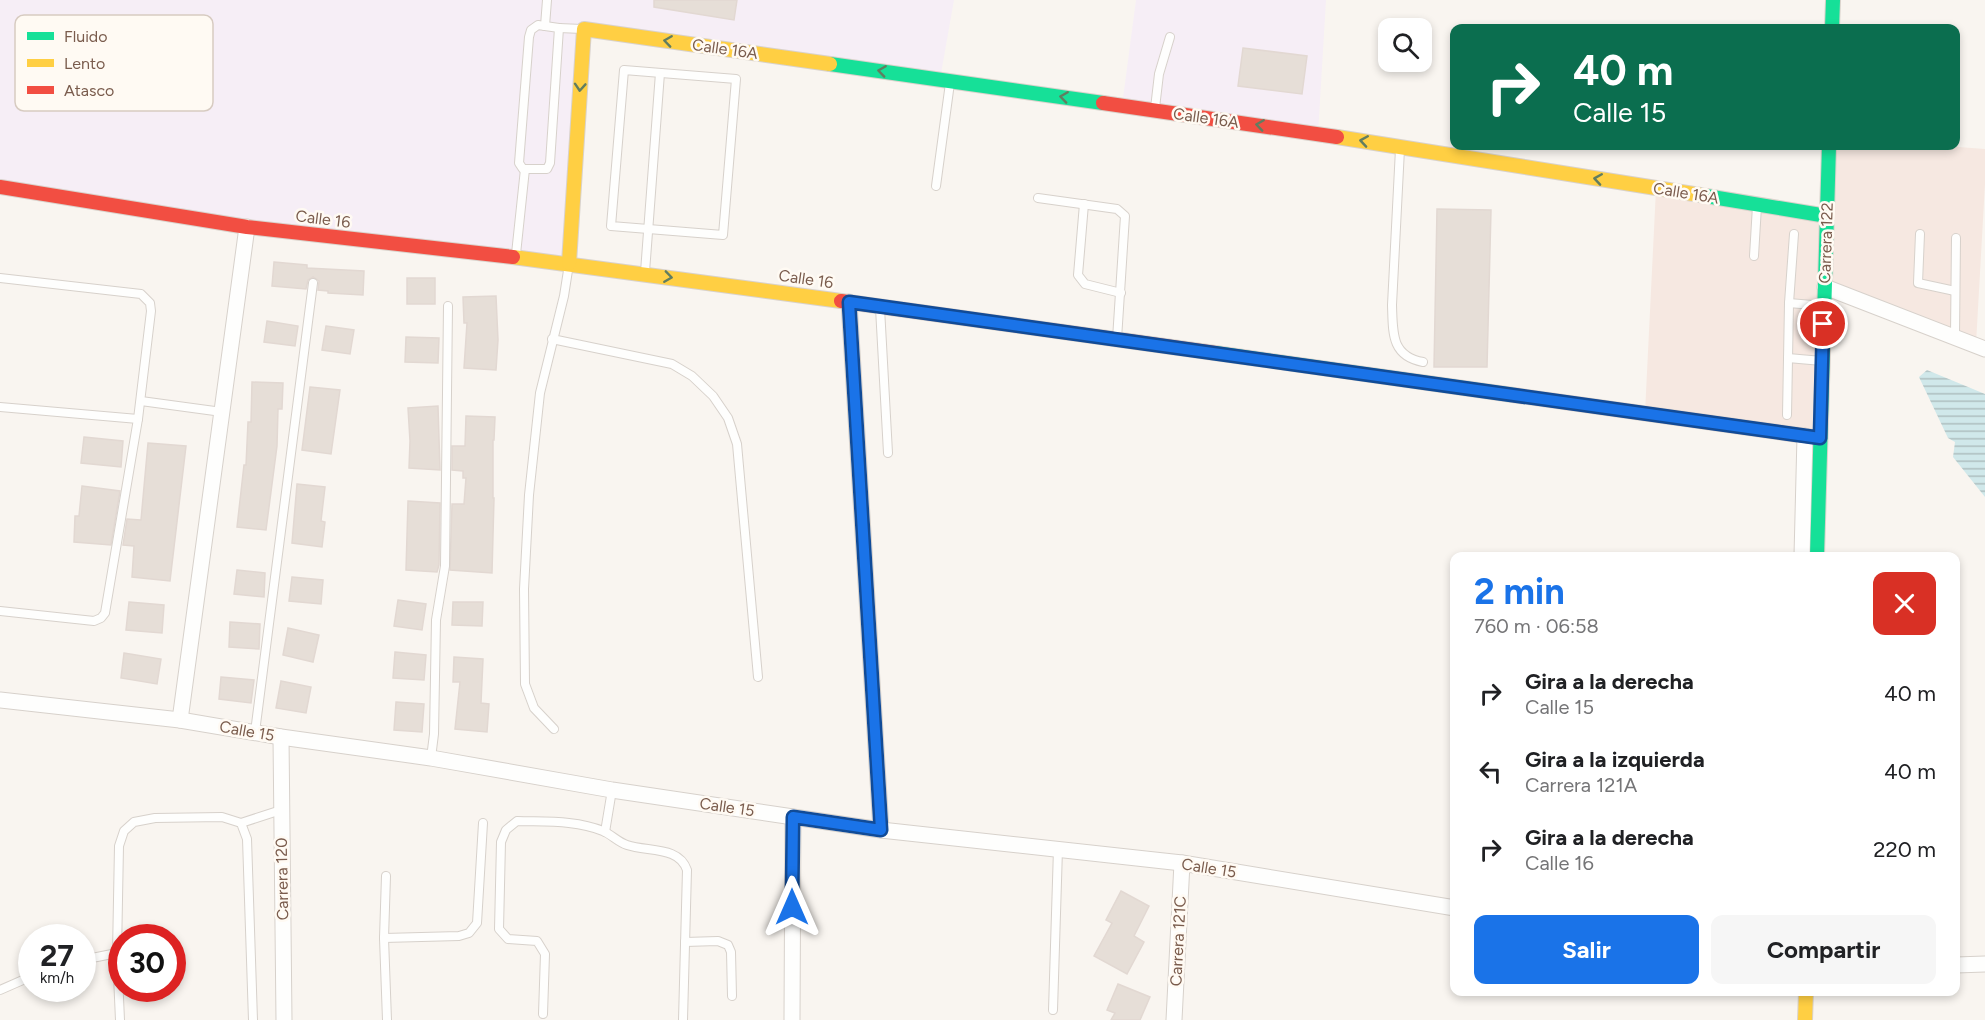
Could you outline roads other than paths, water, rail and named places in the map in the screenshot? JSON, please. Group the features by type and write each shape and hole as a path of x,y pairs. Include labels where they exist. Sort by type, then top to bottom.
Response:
{"street":[{"path":"1832,24 1833,0"},
{"path":"569,263 584,29"},
{"name":"Calle 16A","path":"584,29 1155,110 1827,216"},
{"name":"Carrera 122","path":"1802,552 1812,437 1822,361 1829,150"},
{"name":"Calle 16","path":"0,187 247,227 569,263 1812,437"},
{"path":"180,720 247,227"},
{"path":"1825,287 1985,349"},
{"path":"849,302 881,830"},
{"name":"Carrera 122","path":"1812,437 1817,552"},
{"name":"Calle 15","path":"0,700 180,720 431,758 612,790 881,830 1182,863 1450,907"},
{"name":"Carrera 120","path":"281,737 284,1020"},
{"path":"792,1020 793,817"},
{"name":"Carrera 121C","path":"1174,1020 1182,863"},
{"path":"1960,965 1985,964"},
{"path":"1805,1020 1806,996"}],"lane":[{"path":"545,26 547,0"},
{"path":"559,28 549,167 543,170 525,169 519,163 529,37 533,26 584,29"},
{"path":"1155,110 1159,74 1170,36"},
{"path":"624,70 736,79 723,235 648,229 611,226 624,70"},
{"path":"644,274 660,73"},
{"path":"936,186 950,81"},
{"path":"1400,147 1392,305 1393,329 1397,346 1404,356 1423,362"},
{"path":"516,258 525,169"},
{"path":"1038,198 1117,209 1125,216 1116,340"},
{"path":"1084,204 1078,275 1085,284 1121,293"},
{"path":"1754,256 1757,205"},
{"path":"1787,415 1789,303 1794,234"},
{"path":"1920,234 1918,283 1955,291"},
{"path":"1955,336 1956,238"},
{"path":"554,729 534,708 525,684 524,589 529,495 540,393 564,296 569,263"},
{"path":"0,278 141,294 146,298 151,311 141,401 105,614 94,621 0,611"},
{"path":"255,732 313,283"},
{"path":"1789,303 1824,306"},
{"path":"431,758 434,734 436,620 446,566 448,306"},
{"path":"880,307 888,453"},
{"path":"552,339 672,363 692,376 706,389 728,418 737,444 758,677"},
{"path":"1788,358 1822,361"},
{"path":"141,401 223,412"},
{"path":"0,407 138,419"},
{"path":"606,832 612,790"},
{"path":"118,924 119,846 124,831 134,822 155,818 222,817 241,823 281,810"},
{"path":"543,1014 545,954 542,947 537,941 508,939 499,929 501,842 506,830 517,821 575,823 606,832 627,845 671,853 680,857 687,870 683,1020"},
{"path":"241,823 247,839 253,1020"},
{"path":"384,938 459,936 474,928 477,923 483,823"},
{"path":"1053,1010 1058,849"},
{"path":"386,876 384,938 387,1020"},
{"path":"685,942 718,941 728,945 731,951 732,996"},
{"path":"0,990 18,982"},
{"path":"119,1002 120,1020"}],"water":[{"path":"1927,370 1985,394 1985,497 1953,457 1955,442 1948,438 1919,377"}]}
